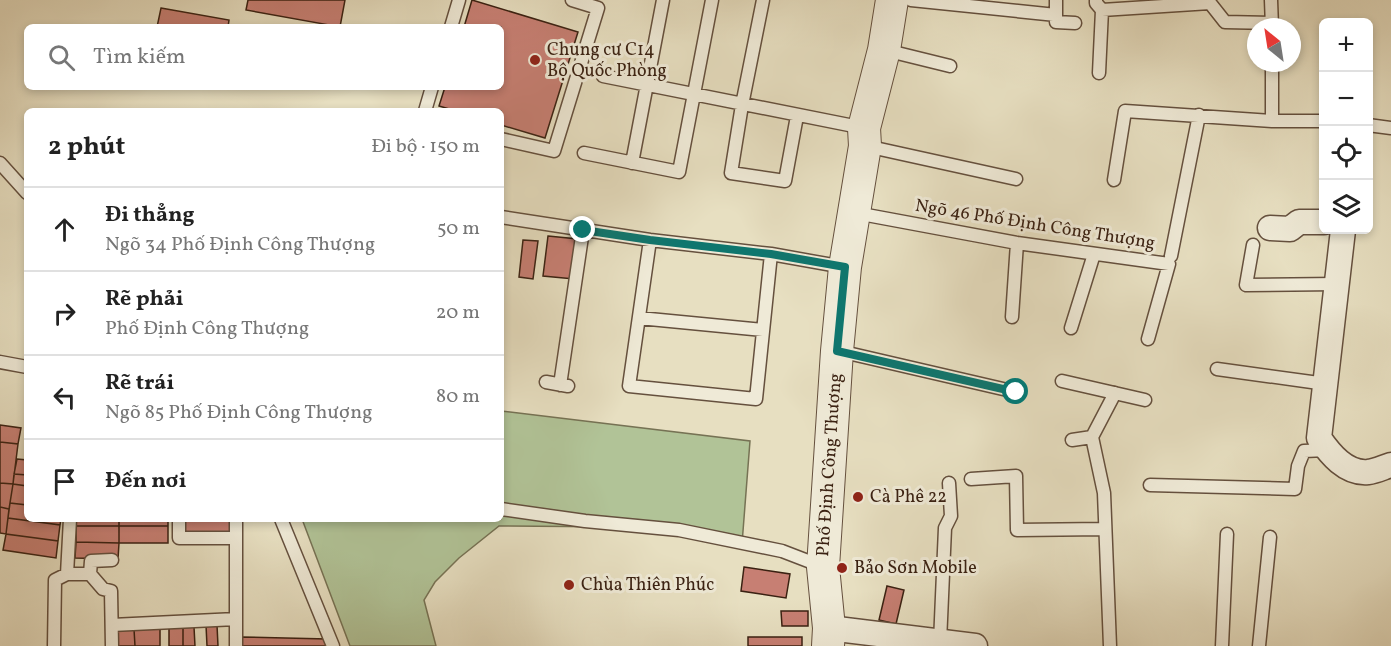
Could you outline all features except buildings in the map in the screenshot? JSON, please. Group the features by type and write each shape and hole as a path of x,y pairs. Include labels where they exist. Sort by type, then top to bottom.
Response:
{"street":[{"name":"Phố Định Công Thượng","path":"829,637 823,567 837,351 845,267 865,137 884,50 892,0"},
{"path":"1261,236 1290,229 1299,222 1319,222"},
{"path":"1343,234 1319,438 1336,459 1354,471 1369,472 1391,465"},
{"path":"829,637 940,642 975,646"}],"lane":[{"path":"452,24 459,0"},
{"path":"504,140 554,151 598,8 572,0"},
{"path":"632,163 663,0"},
{"path":"584,153 679,171 712,0"},
{"path":"764,0 742,105 731,173 785,181 797,116"},
{"path":"911,0 1056,15"},
{"path":"1056,0 1056,22 1075,23"},
{"path":"1271,0 1272,18"},
{"path":"1099,73 1099,5 1210,3 1225,22 1247,23"},
{"path":"884,50 950,66"},
{"path":"1272,72 1272,121"},
{"path":"603,76 797,116 1016,179"},
{"path":"426,108 431,90"},
{"path":"1114,180 1125,111 1272,121 1319,121"},
{"path":"1171,256 1199,115"},
{"path":"1373,126 1391,128"},
{"path":"0,163 24,191"},
{"name":"Ngõ 46 Phố Định Công Thượng","path":"855,213 1017,243 1169,264 1148,339"},
{"path":"504,217 650,240 771,254 845,267"},
{"path":"546,382 565,385 583,230"},
{"path":"1261,236 1246,285 1337,284"},
{"path":"650,240 629,386 756,399 771,254"},
{"path":"1012,317 1017,243"},
{"path":"1071,328 1094,254"},
{"path":"639,318 763,330"},
{"path":"837,351 1016,392"},
{"path":"0,362 24,366"},
{"path":"1217,369 1326,384"},
{"path":"1062,381 1145,400"},
{"path":"1110,646 1104,493 1092,437 1115,393"},
{"path":"1072,441 1092,437"},
{"path":"1150,485 1295,489 1298,466 1304,451 1327,450"},
{"path":"971,479 1016,476 1017,530 1104,529"},
{"path":"940,642 945,528 951,516 949,483"},
{"path":"504,509 585,521 679,530 782,551 823,567"},
{"path":"68,574 70,522"},
{"path":"179,522 179,538 236,538"},
{"path":"236,522 236,646"},
{"path":"282,522 333,646"},
{"path":"1222,646 1227,534"},
{"path":"1259,646 1270,537"},
{"path":"112,560 91,561 90,574 103,589 111,591 112,646"},
{"path":"54,646 56,580 68,574 90,574"},
{"path":"112,625 236,619"}],"green space":[{"path":"504,411 750,441 742,544 625,527 499,526 459,558 435,582 424,600 436,646 350,646 303,522 504,522"}],"place":[{"name":"Chung cư C14 Bộ Quốc Phòng","path":"535,60"},
{"name":"Cà Phê 22","path":"858,497"},
{"name":"Bảo Sơn Mobile","path":"842,568"},
{"name":"Chùa Thiên Phúc","path":"569,585"}],"route":[{"path":"583,230 771,254 845,267 837,351 1016,392"}]}
